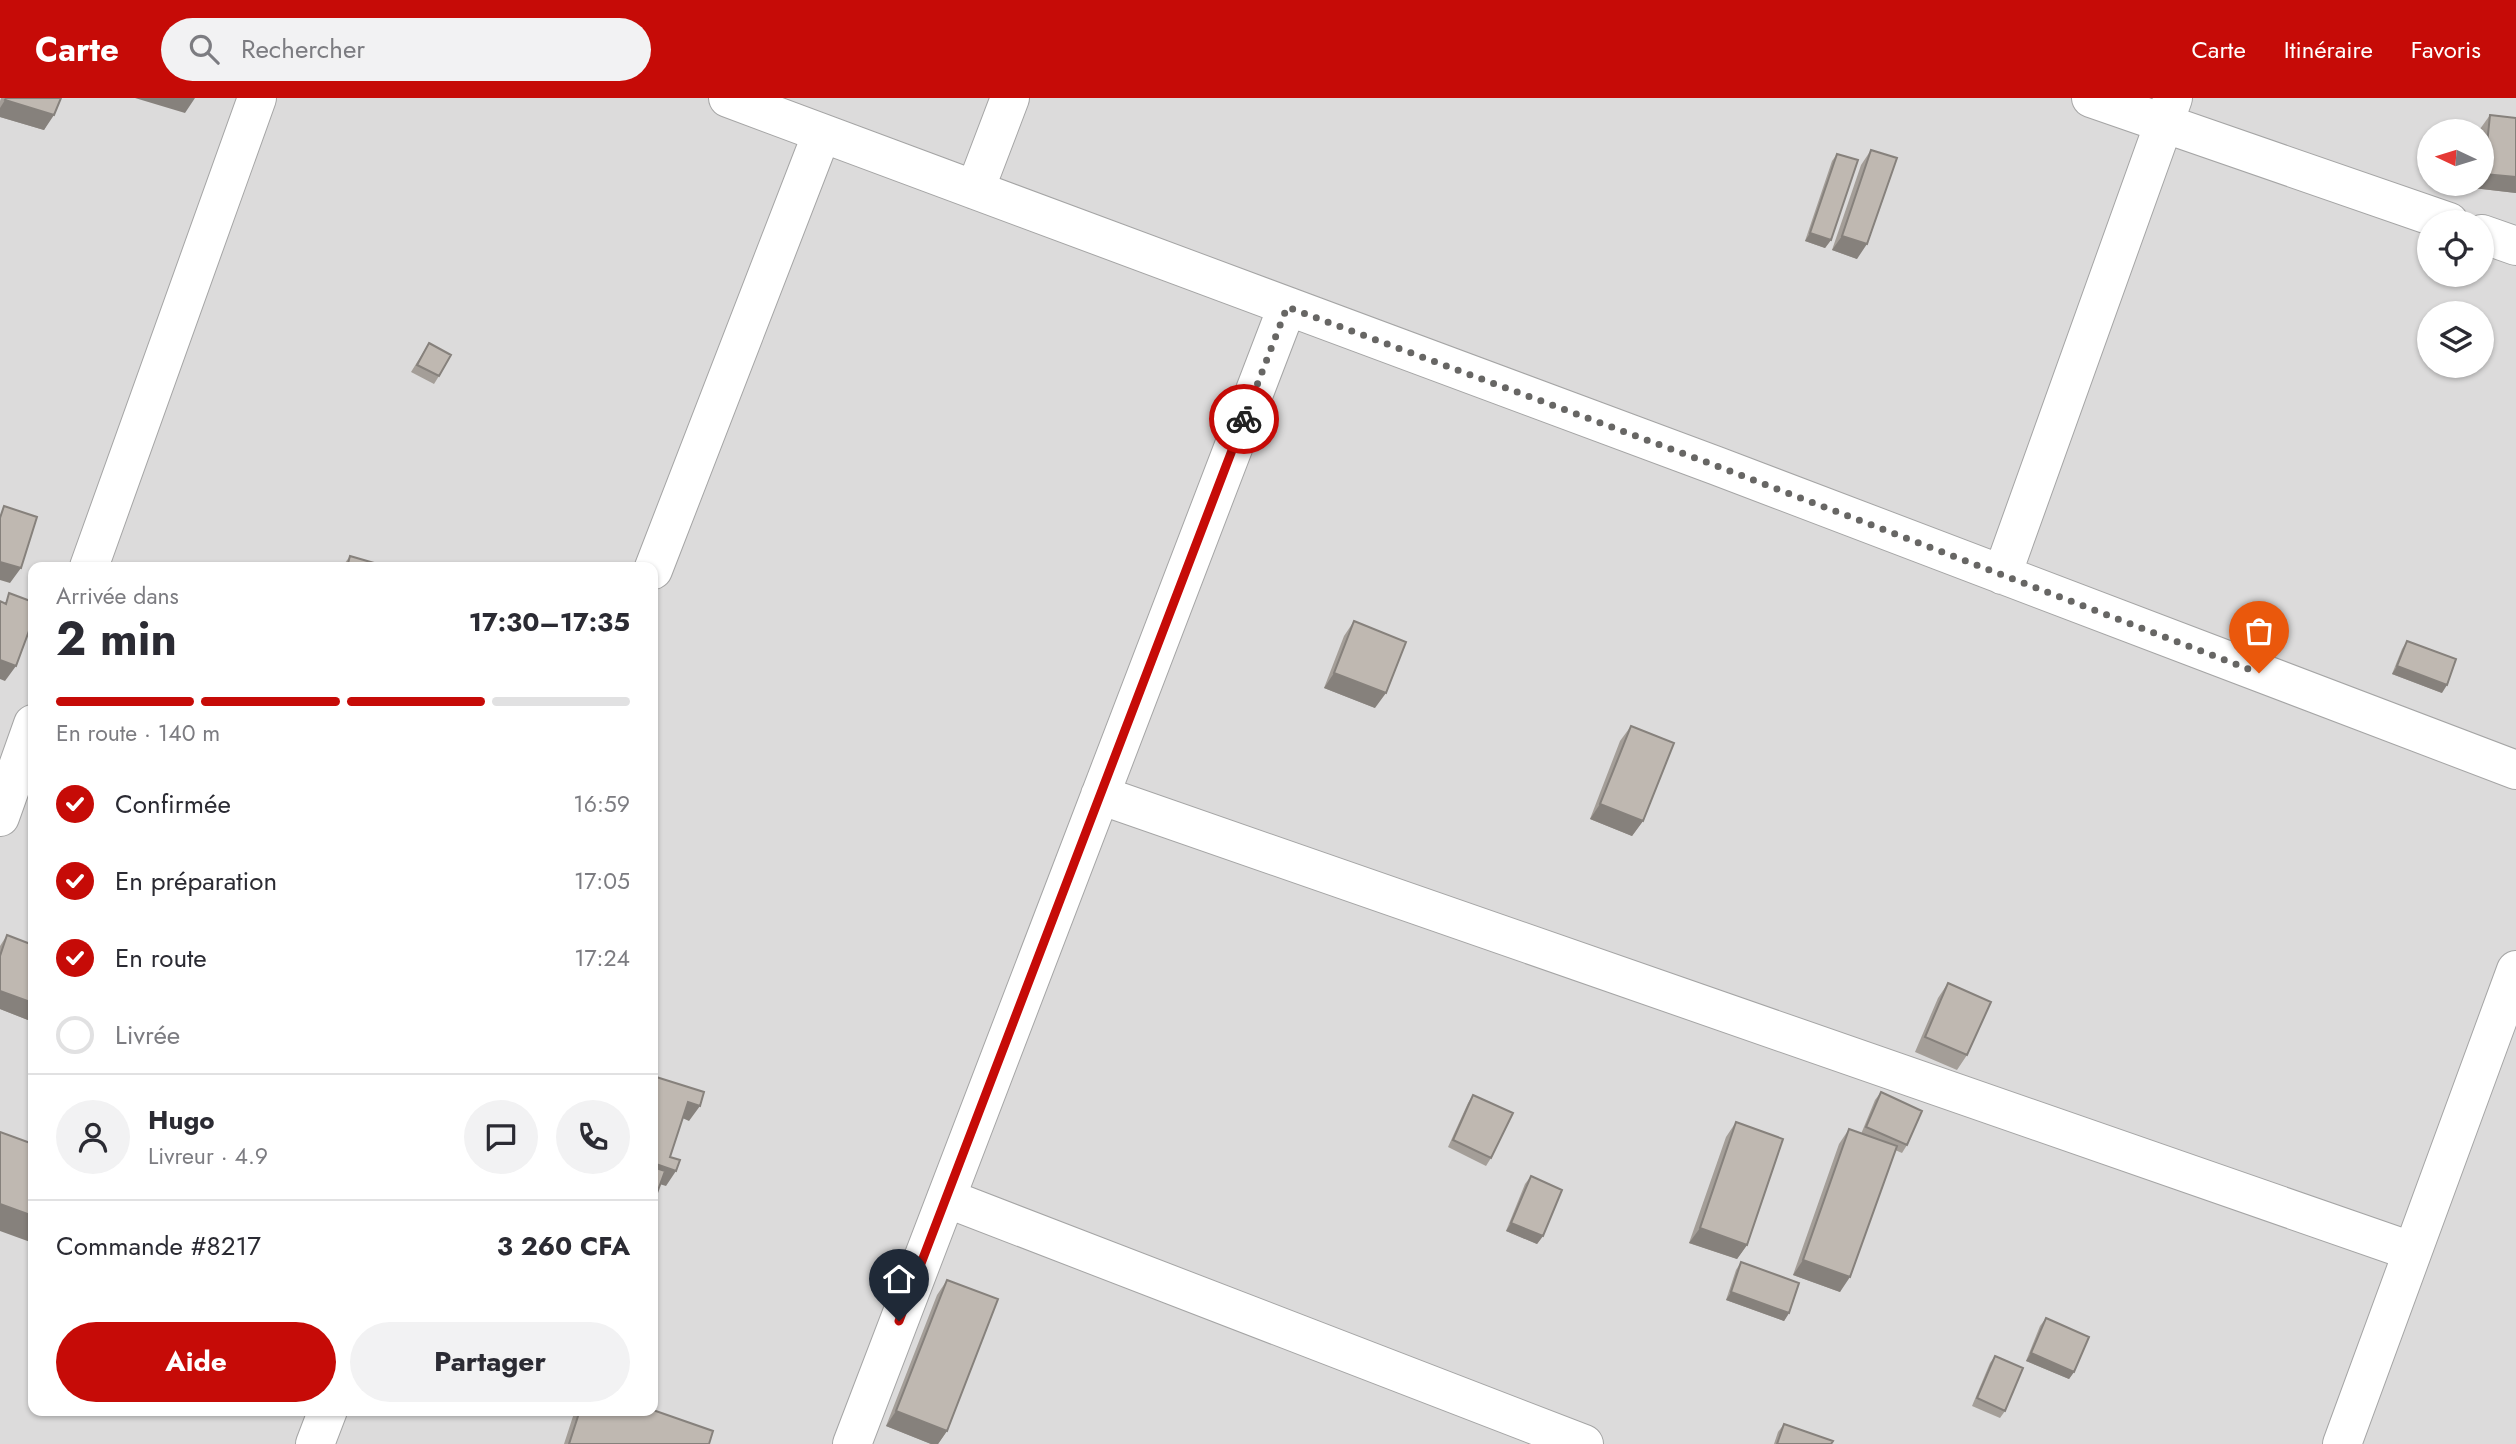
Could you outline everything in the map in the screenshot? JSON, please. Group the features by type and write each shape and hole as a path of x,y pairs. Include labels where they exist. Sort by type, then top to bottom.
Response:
{"street":[{"path":"91,562 257,98"},
{"path":"728,98 2516,770"},
{"path":"975,190 1010,98"},
{"path":"2091,98 2169,111 2419,210"},
{"path":"2002,575 2169,111"},
{"path":"656,562 822,133"},
{"path":"2494,238 2516,246"},
{"path":"852,1444 1287,307"},
{"path":"0,817 28,738"},
{"path":"1100,795 2411,1251"},
{"path":"2342,1444 2516,971"},
{"path":"946,1198 1584,1444"},
{"path":"315,1444 326,1416"}],"shaded area":[{"path":"0,98 2516,98 2516,1444 0,1444"}],"building":[{"path":"61,98 54,115 5,100"},
{"path":"2490,115 2516,118 2516,177 2494,175 2494,119 2490,119"},
{"path":"1871,150 1897,158 1867,244 1842,236"},
{"path":"1837,154 1858,160 1831,240 1810,233"},
{"path":"429,343 451,355 439,376 417,365"},
{"path":"4,506 37,517 21,568 0,562 0,518"},
{"path":"350,556 371,562 348,562"},
{"path":"9,593 28,600 28,634 16,666 0,660 0,601 6,604"},
{"path":"1354,621 1406,642 1386,693 1334,673"},
{"path":"2407,641 2456,659 2447,685 2397,666"},
{"path":"1631,726 1674,743 1643,821 1600,804"},
{"path":"7,935 28,943 28,1001 0,991 0,956"},
{"path":"1948,983 1991,1002 1967,1055 1925,1037"},
{"path":"658,1078 704,1092 700,1106 688,1102 670,1157 680,1160 676,1171 658,1165"},
{"path":"1881,1092 1922,1111 1907,1145 1866,1127"},
{"path":"1473,1095 1513,1113 1491,1158 1453,1140"},
{"path":"1736,1122 1783,1139 1747,1245 1700,1228"},
{"path":"1849,1129 1897,1146 1850,1277 1803,1260"},
{"path":"0,1132 28,1142 28,1214 0,1204"},
{"path":"658,1169 665,1171 658,1190"},
{"path":"1531,1176 1562,1190 1543,1236 1511,1223"},
{"path":"1741,1262 1799,1283 1789,1313 1731,1292"},
{"path":"947,1280 998,1299 947,1431 896,1411"},
{"path":"2046,1318 2089,1337 2074,1372 2031,1353"},
{"path":"1995,1356 2023,1368 2005,1411 1977,1398"},
{"path":"658,1412 713,1431 709,1444 569,1444 578,1416 658,1416"},
{"path":"1784,1424 1833,1441 1831,1444 1777,1444"}],"way so far":[{"path":"1244,419 1287,307 1717,466 2259,673"}],"route":[{"path":"899,1321 1244,419"}]}
